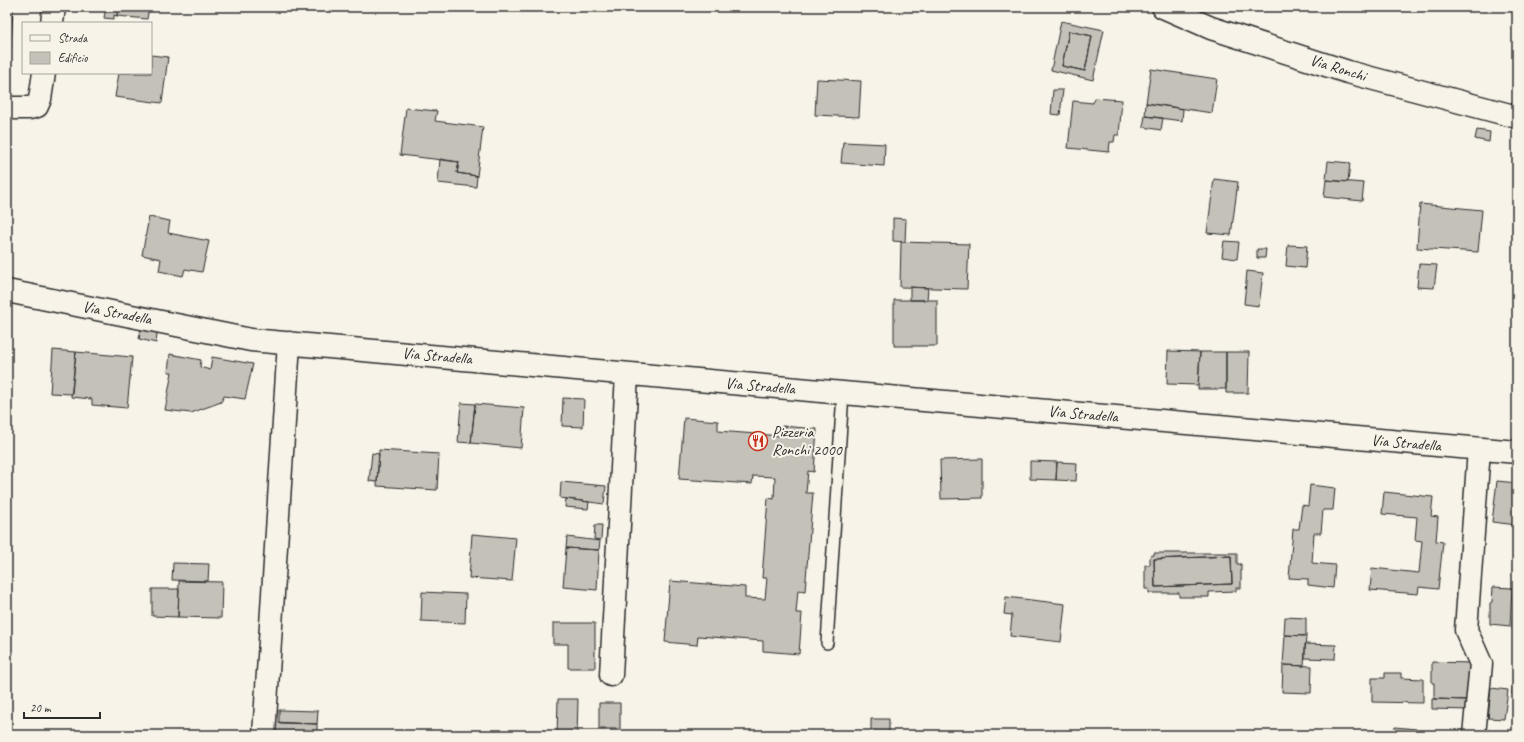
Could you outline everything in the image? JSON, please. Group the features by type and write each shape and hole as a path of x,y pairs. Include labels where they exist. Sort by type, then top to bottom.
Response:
{"street":[{"path":"52,22 54,7"},
{"name":"Via Ronchi","path":"1163,7 1211,28 1348,72 1517,118"},
{"path":"7,108 29,108 37,106 40,99 44,74"},
{"name":"Via Stradella","path":"7,291 251,340 843,394 1517,452"},
{"path":"264,735 289,343"},
{"path":"610,675 627,374"},
{"path":"1474,735 1481,664 1466,630 1479,449"}],"lane":[{"path":"826,643 843,394"}],"building":[{"path":"7,7 13,7 11,48 7,48"},
{"path":"106,7 118,7 117,16 114,15 114,19 104,18"},
{"path":"118,7 149,7 147,19 117,16"},
{"path":"1061,21 1104,30 1093,80 1051,70","holes":["1069,31 1092,36 1085,71 1062,66"]},
{"path":"1069,31 1092,36 1085,71 1062,66"},
{"path":"152,55 168,57 162,103 115,97 119,74 152,74"},
{"path":"1151,69 1217,79 1212,113 1146,103"},
{"path":"817,79 861,81 859,117 815,115"},
{"path":"1053,90 1063,90 1060,115 1051,114"},
{"path":"1094,98 1122,100 1119,135 1115,135 1114,142 1110,142 1109,152 1068,148 1073,101 1093,103"},
{"path":"1146,103 1183,109 1182,121 1145,116"},
{"path":"406,108 437,111 435,121 483,127 477,176 457,173 459,162 400,155"},
{"path":"1145,116 1163,118 1161,130 1143,127"},
{"path":"1477,130 1490,132 1489,142 1475,139"},
{"path":"843,142 885,144 884,166 841,163"},
{"path":"440,159 459,162 457,173 477,176 476,187 438,183"},
{"path":"1328,161 1350,163 1348,182 1326,180"},
{"path":"1214,179 1238,182 1231,235 1207,233"},
{"path":"1326,180 1364,183 1362,201 1324,197"},
{"path":"1420,204 1482,210 1478,252 1417,248"},
{"path":"149,217 170,221 168,233 209,241 202,272 185,269 183,276 159,271 161,259 142,255"},
{"path":"893,218 906,219 905,242 893,241"},
{"path":"1224,241 1239,242 1237,259 1222,257"},
{"path":"901,242 969,244 967,289 900,287"},
{"path":"1288,245 1307,246 1305,268 1286,266"},
{"path":"1257,249 1266,249 1265,258 1257,258"},
{"path":"1419,264 1437,265 1434,288 1417,287"},
{"path":"1247,271 1263,273 1259,306 1244,304"},
{"path":"910,287 928,288 927,300 910,300"},
{"path":"894,300 937,300 937,346 894,346"},
{"path":"142,323 158,326 156,343 139,339"},
{"path":"53,350 76,352 72,394 50,393"},
{"path":"1168,351 1200,352 1198,385 1167,384"},
{"path":"76,352 132,357 127,408 92,405 92,399 71,397"},
{"path":"1200,352 1226,352 1226,389 1198,389"},
{"path":"1226,352 1249,352 1248,393 1226,393"},
{"path":"170,354 201,360 200,367 210,370 212,357 253,364 245,399 224,396 221,402 191,413 165,410 172,372 168,372"},
{"path":"563,398 584,399 583,427 562,426"},
{"path":"461,403 475,404 471,443 458,442"},
{"path":"475,404 524,408 521,448 471,443"},
{"path":"684,418 718,421 718,431 781,436 782,426 817,429 814,472 808,471 806,493 813,493 805,591 798,590 796,613 802,613 799,654 763,651 763,641 698,636 697,645 665,642 670,581 745,587 745,598 765,599 767,578 762,578 768,498 774,499 775,477 753,476 752,484 679,479"},
{"path":"379,450 439,454 437,490 377,486"},
{"path":"372,453 379,454 377,482 369,481"},
{"path":"982,459 982,498 941,499 940,460"},
{"path":"1030,461 1057,462 1056,480 1030,479"},
{"path":"1057,462 1077,463 1076,481 1056,480"},
{"path":"1497,481 1517,483 1517,525 1492,522"},
{"path":"561,482 606,486 604,504 560,498"},
{"path":"1310,485 1335,488 1333,510 1323,510 1321,533 1314,533 1312,563 1335,565 1333,588 1308,585 1308,579 1289,578 1293,529 1299,529 1302,505 1308,506"},
{"path":"1384,492 1433,497 1431,516 1438,517 1436,541 1443,542 1438,589 1419,587 1418,594 1370,590 1372,568 1419,573 1422,541 1415,540 1417,517 1382,514"},
{"path":"566,499 589,502 588,509 565,507"},
{"path":"595,525 602,525 601,540 594,539"},
{"path":"472,534 516,538 512,581 469,578"},
{"path":"567,537 600,541 599,550 566,548"},
{"path":"566,548 599,550 597,590 563,587"},
{"path":"1154,553 1237,553 1237,564 1241,564 1241,588 1236,588 1236,591 1209,592 1209,597 1179,597 1179,593 1149,593 1149,589 1145,589 1145,565 1150,565 1150,556 1154,555","holes":["1231,556 1232,584 1155,587 1154,559"]},
{"path":"1231,556 1232,584 1155,587 1154,559"},
{"path":"173,563 209,564 208,581 172,580"},
{"path":"179,581 222,582 221,618 178,617"},
{"path":"1493,587 1512,588 1510,626 1490,624 1490,603 1492,602"},
{"path":"152,589 179,589 178,617 152,616"},
{"path":"422,592 466,594 465,623 421,621"},
{"path":"1006,597 1065,604 1061,642 1010,636 1012,615 1004,614"},
{"path":"1513,615 1517,616 1517,630 1512,629"},
{"path":"1285,617 1306,618 1306,636 1284,635"},
{"path":"553,623 595,623 595,668 568,668 568,644 553,644"},
{"path":"1285,635 1306,636 1304,666 1283,665"},
{"path":"1305,644 1336,645 1335,659 1305,658"},
{"path":"1517,651 1517,695 1512,694"},
{"path":"1432,662 1472,663 1471,700 1434,699"},
{"path":"1283,665 1312,666 1311,693 1282,692"},
{"path":"1385,673 1401,673 1401,678 1423,679 1423,703 1372,702 1372,678 1385,678"},
{"path":"1491,688 1508,690 1504,719 1488,718"},
{"path":"558,699 578,699 577,735 557,735"},
{"path":"1432,699 1468,700 1468,710 1432,709"},
{"path":"599,703 620,703 620,729 599,729"},
{"path":"279,710 318,711 317,724 279,723"},
{"path":"871,719 889,719 889,735 871,735"},
{"path":"273,722 317,724 317,735 272,735"},
{"path":"1395,727 1416,729 1415,735 1394,735"}],"place":[{"name":"Pizzeria Ronchi 2000","path":"758,441"}]}
